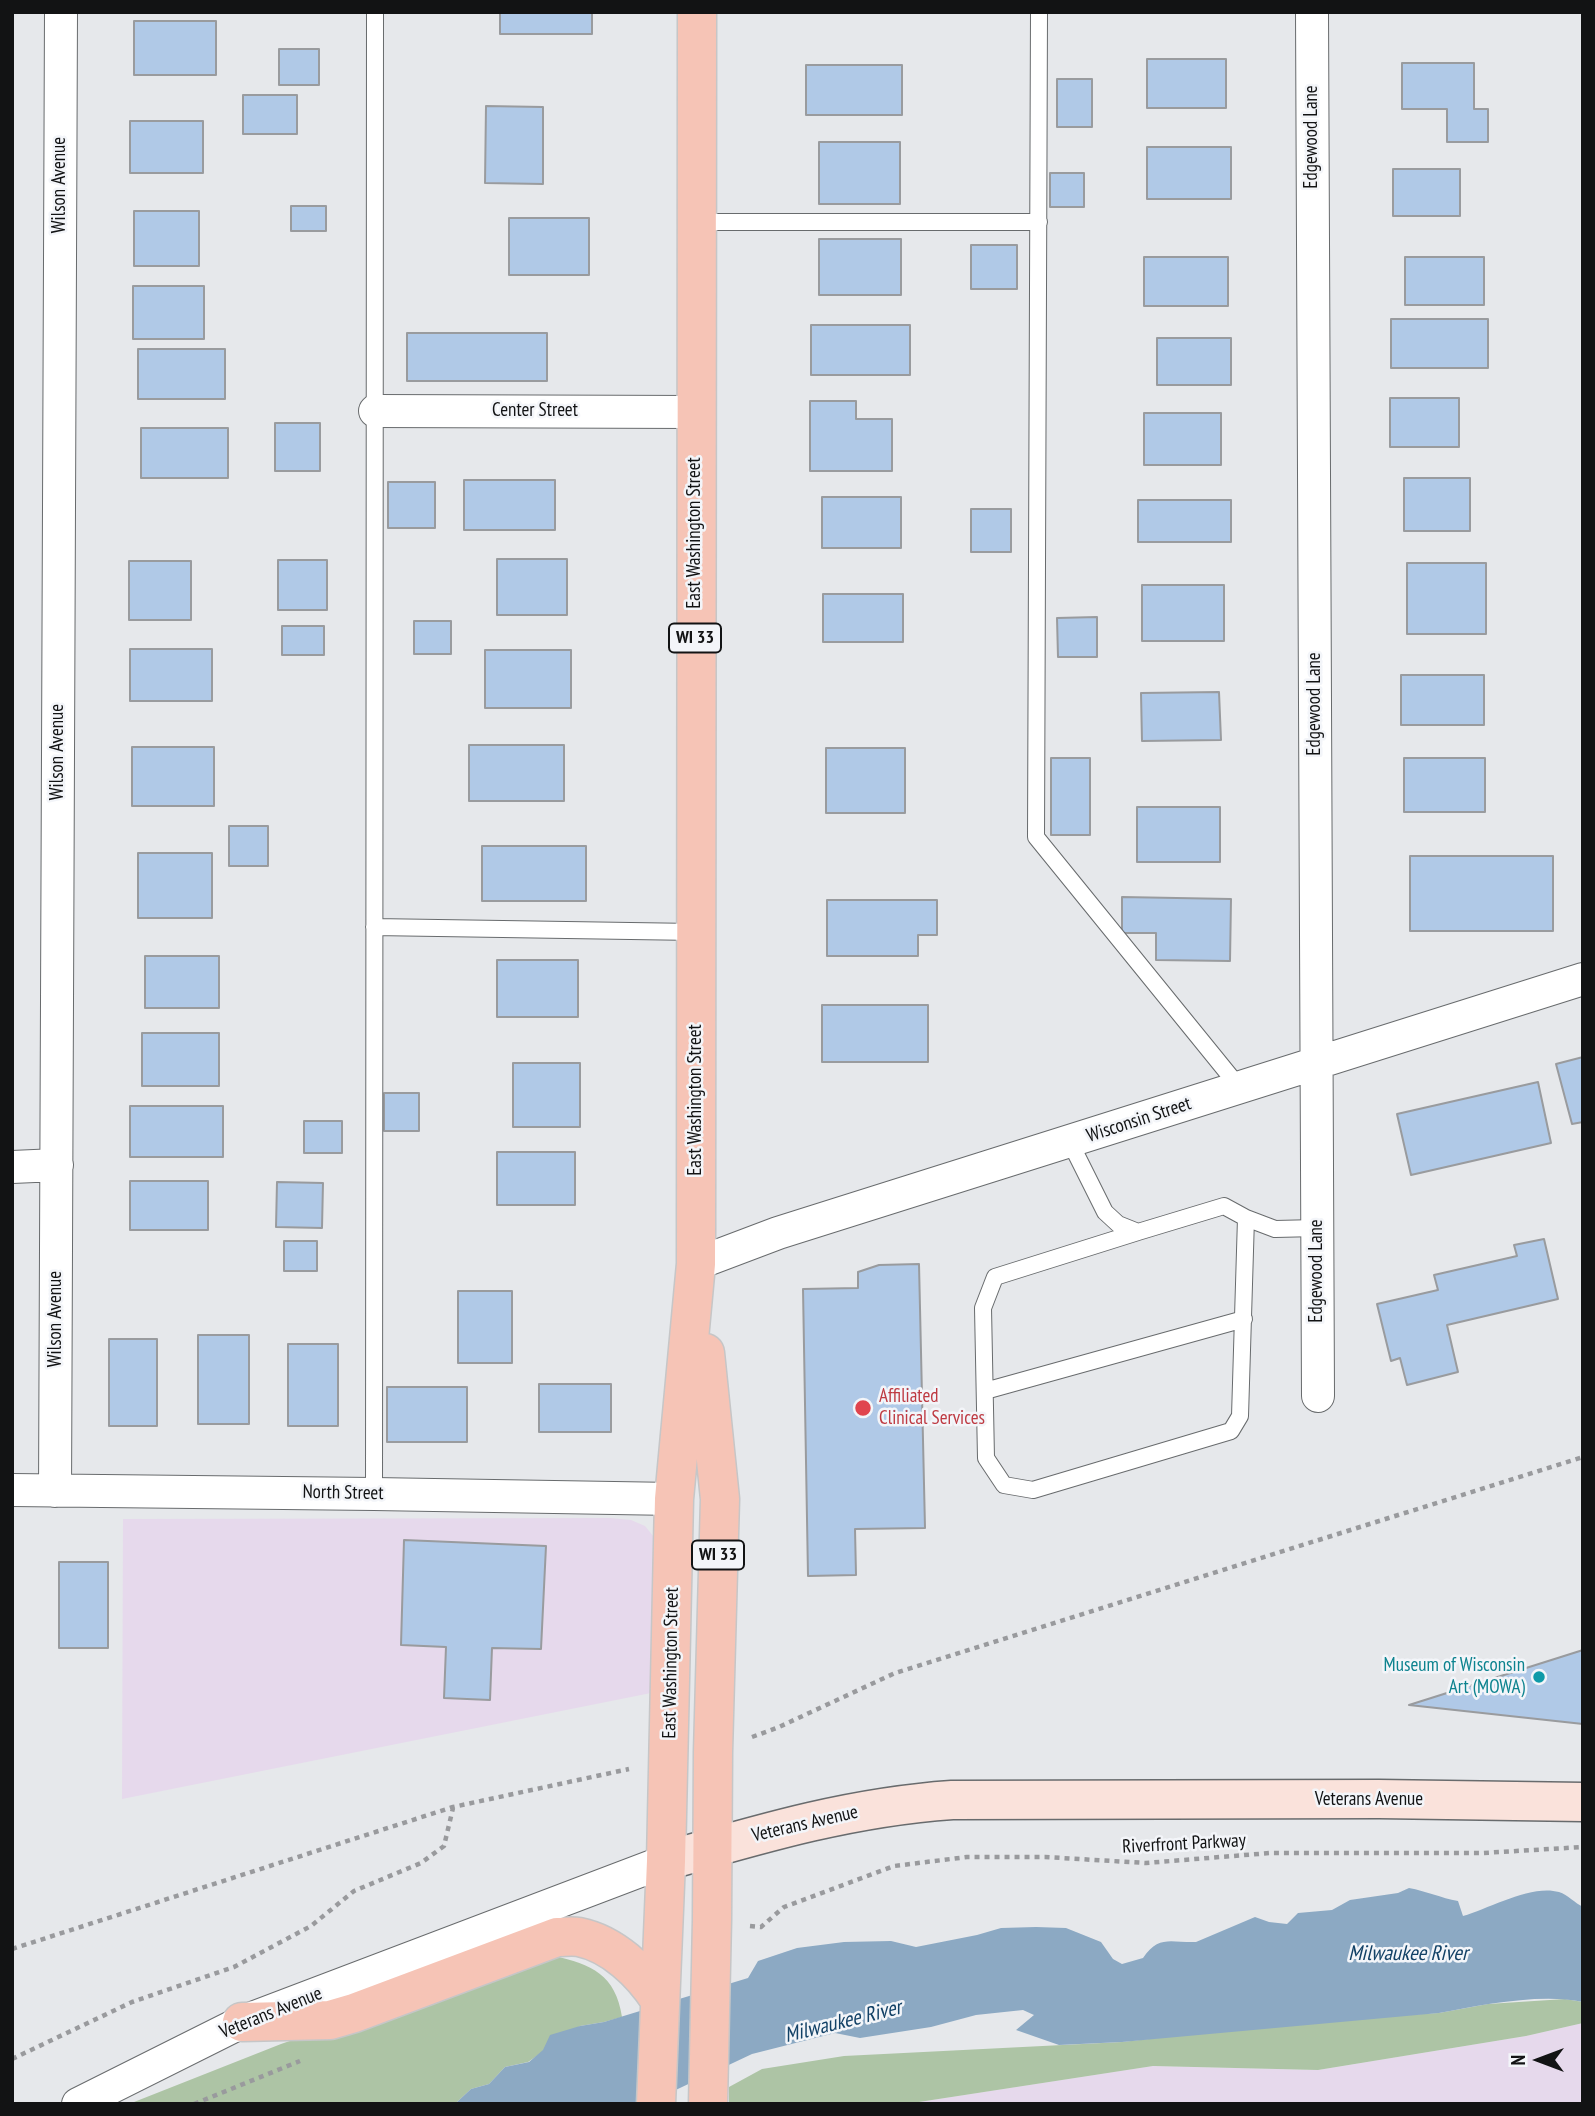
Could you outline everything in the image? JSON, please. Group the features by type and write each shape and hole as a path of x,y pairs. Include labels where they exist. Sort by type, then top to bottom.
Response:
{"main road":[{"name":"East Washington Street","path":"656,1987 666,1861 674,1499 696,1264 696,12"},
{"name":"East Washington Street","path":"696,1264 720,1499 708,2104"},
{"path":"242,2022 330,2020 557,1937 577,1936 600,1943 656,1987"},
{"name":"WI 33","path":"656,1987 656,2104"}],"street":[{"name":"Wilson Avenue","path":"55,1491 61,12"},
{"name":"Edgewood Lane","path":"1312,12 1318,1396"},
{"name":"Center Street","path":"375,411 695,412"},
{"name":"Wisconsin Street","path":"696,1264 778,1233 1583,979"},
{"path":"12,1167 57,1165"},
{"name":"North Street","path":"12,1490 674,1499"},
{"name":"Veterans Avenue","path":"78,2104 242,2022 666,1861 830,1816 902,1803 952,1800 1378,1799 1583,1802"}],"lane":[{"path":"374,1494 375,12"},
{"path":"1040,12 1036,838 1238,1087"},
{"path":"696,222 1039,222"},
{"path":"374,927 695,932"},
{"path":"1070,1142 1105,1212 1118,1224 1138,1233"},
{"path":"1246,1218 1240,1416 1231,1431 1033,1490 1004,1485 986,1458 983,1308 995,1277 1224,1206 1275,1229 1317,1228"},
{"path":"985,1391 1244,1319"}],"path":[{"path":"713,1752 779,1727 895,1673 1583,1457"},
{"path":"12,1949 453,1807 618,1772 668,1758"},
{"path":"12,2059 132,2002 234,1967 311,1926 354,1891 421,1863 444,1846 453,1807"},
{"name":"Riverfront Parkway","path":"761,1927 784,1907 894,1866 967,1857 1045,1857 1146,1863 1270,1853 1483,1853 1583,1847"}],"shaded area":[{"path":"123,1519 631,1520 645,1526 654,1537 656,1548 651,1693 122,1799"},
{"path":"1583,2023 1583,2104 906,2104 1153,2066 1318,2070 1526,2036"}],"green space":[{"path":"554,1956 590,1968 608,1981 619,2003 622,2017 580,2026 528,2062 505,2067 489,2084 471,2089 457,2102 129,2104 281,2044 519,1962"},
{"path":"1565,1999 1583,2002 1583,2023 1526,2036 1318,2070 1153,2066 906,2104 729,2104 729,2087 762,2069 844,2056 1122,2042 1319,2020 1439,2013 1488,2004"}],"water":[{"name":"Milwaukee River","path":"1409,1888 1458,1901 1463,1916 1536,1891 1559,1892 1568,1897 1583,1907 1583,2002 1530,1999 1439,2013 1122,2042 1059,2045 1016,2030 1034,2015 1023,2010 976,2015 931,2027 860,2038 835,2033 752,2054 646,2104 449,2104 457,2102 471,2089 489,2084 505,2067 529,2062 543,2050 550,2035 604,2022 748,1978 758,1961 797,1948 844,1942 891,1941 916,1947 1001,1928 1066,1928 1101,1942 1113,1959 1122,1964 1143,1958 1160,1943 1196,1942 1255,1917 1287,1924 1298,1913 1332,1910 1350,1900 1398,1893"}],"building":[{"path":"500,12 592,12 592,34 500,34"},
{"path":"134,21 216,21 216,75 134,75"},
{"path":"279,49 319,49 319,85 279,85"},
{"path":"1147,59 1226,59 1226,108 1147,108"},
{"path":"1402,63 1474,63 1474,109 1488,109 1488,142 1447,142 1447,109 1402,109"},
{"path":"806,65 902,65 902,115 806,115"},
{"path":"1057,79 1092,79 1092,127 1057,127"},
{"path":"243,95 297,95 297,134 243,134"},
{"path":"486,106 543,107 543,184 485,183"},
{"path":"130,121 203,121 203,173 130,173"},
{"path":"819,142 900,142 900,204 819,204"},
{"path":"1147,147 1231,147 1231,199 1147,199"},
{"path":"1393,169 1460,169 1460,216 1393,216"},
{"path":"1050,173 1084,173 1084,207 1050,207"},
{"path":"291,206 326,206 326,231 291,231"},
{"path":"134,211 199,211 199,266 134,266"},
{"path":"509,218 589,218 589,275 509,275"},
{"path":"819,239 901,239 901,295 819,295"},
{"path":"971,245 1017,245 1017,289 971,289"},
{"path":"1144,257 1228,257 1228,306 1144,306"},
{"path":"1405,257 1484,257 1484,305 1405,305"},
{"path":"133,286 204,286 204,339 133,339"},
{"path":"1391,319 1488,319 1488,368 1391,368"},
{"path":"811,325 910,325 910,375 811,375"},
{"path":"407,333 547,333 547,381 407,381"},
{"path":"1157,338 1231,338 1231,385 1157,385"},
{"path":"138,349 225,349 225,399 138,399"},
{"path":"1390,398 1459,398 1459,447 1390,447"},
{"path":"810,401 856,401 856,419 892,419 892,471 810,471"},
{"path":"1144,413 1221,413 1221,465 1144,465"},
{"path":"275,423 320,423 320,471 275,471"},
{"path":"141,428 228,428 228,478 141,478"},
{"path":"1404,478 1470,478 1470,531 1404,531"},
{"path":"464,480 555,480 555,530 464,530"},
{"path":"388,482 435,482 435,528 388,528"},
{"path":"822,497 901,497 901,548 822,548"},
{"path":"1138,500 1231,500 1231,542 1138,542"},
{"path":"971,509 1011,509 1011,552 971,552"},
{"path":"497,559 567,559 567,615 497,615"},
{"path":"278,560 327,560 327,610 278,610"},
{"path":"129,561 191,561 191,620 129,620"},
{"path":"1407,563 1486,563 1486,634 1407,634"},
{"path":"1142,585 1224,585 1224,641 1142,641"},
{"path":"823,594 903,594 903,642 823,642"},
{"path":"1097,617 1097,657 1058,657 1057,618"},
{"path":"414,621 451,621 451,654 414,654"},
{"path":"282,626 324,626 324,655 282,655"},
{"path":"130,649 212,649 212,701 130,701"},
{"path":"485,650 571,650 571,708 485,708"},
{"path":"1401,675 1484,675 1484,725 1401,725"},
{"path":"1219,692 1221,740 1142,741 1141,693"},
{"path":"469,745 564,745 564,801 469,801"},
{"path":"132,747 214,747 214,806 132,806"},
{"path":"826,748 905,748 905,813 826,813"},
{"path":"1051,758 1090,758 1090,835 1051,835"},
{"path":"1404,758 1485,758 1485,812 1404,812"},
{"path":"1137,807 1220,807 1220,862 1137,862"},
{"path":"229,826 268,826 268,866 229,866"},
{"path":"482,846 586,846 586,901 482,901"},
{"path":"138,853 212,853 212,918 138,918"},
{"path":"1410,856 1553,856 1553,931 1410,931"},
{"path":"1122,897 1231,899 1230,961 1156,960 1156,933 1122,933"},
{"path":"827,900 937,900 937,935 918,935 918,956 827,956"},
{"path":"145,956 219,956 219,1008 145,1008"},
{"path":"497,960 578,960 578,1017 497,1017"},
{"path":"822,1005 928,1005 928,1062 822,1062"},
{"path":"142,1033 219,1033 219,1086 142,1086"},
{"path":"1583,1057 1583,1122 1572,1124 1556,1064"},
{"path":"513,1063 580,1063 580,1127 513,1127"},
{"path":"1538,1082 1551,1143 1411,1175 1397,1114"},
{"path":"384,1093 419,1093 419,1131 384,1131"},
{"path":"130,1106 223,1106 223,1157 130,1157"},
{"path":"304,1121 342,1121 342,1153 304,1153"},
{"path":"497,1152 575,1152 575,1205 497,1205"},
{"path":"130,1181 208,1181 208,1230 130,1230"},
{"path":"277,1182 323,1183 322,1228 276,1227"},
{"path":"1544,1239 1558,1299 1447,1325 1458,1372 1407,1385 1400,1358 1391,1361 1377,1304 1438,1290 1434,1275 1517,1256 1514,1245"},
{"path":"284,1241 317,1241 317,1271 284,1271"},
{"name":"Affiliated Clinical Services","path":"919,1264 925,1528 855,1529 856,1575 808,1576 803,1289 858,1288 858,1272 879,1265"},
{"path":"458,1291 512,1291 512,1363 458,1363"},
{"path":"198,1335 249,1335 249,1424 198,1424"},
{"path":"109,1339 157,1339 157,1426 109,1426"},
{"path":"288,1344 338,1344 338,1426 288,1426"},
{"path":"539,1384 611,1384 611,1432 539,1432"},
{"path":"387,1387 467,1387 467,1442 387,1442"},
{"path":"404,1540 546,1546 541,1649 492,1648 490,1700 444,1698 446,1647 401,1645"},
{"path":"59,1562 108,1562 108,1648 59,1648"},
{"name":"Museum of Wisconsin Art (MOWA)","path":"1583,1650 1583,1724 1409,1705"}],"place":[{"name":"Affiliated Clinical Services","path":"863,1408"},
{"name":"Museum of Wisconsin Art (MOWA)","path":"1539,1677"}]}
